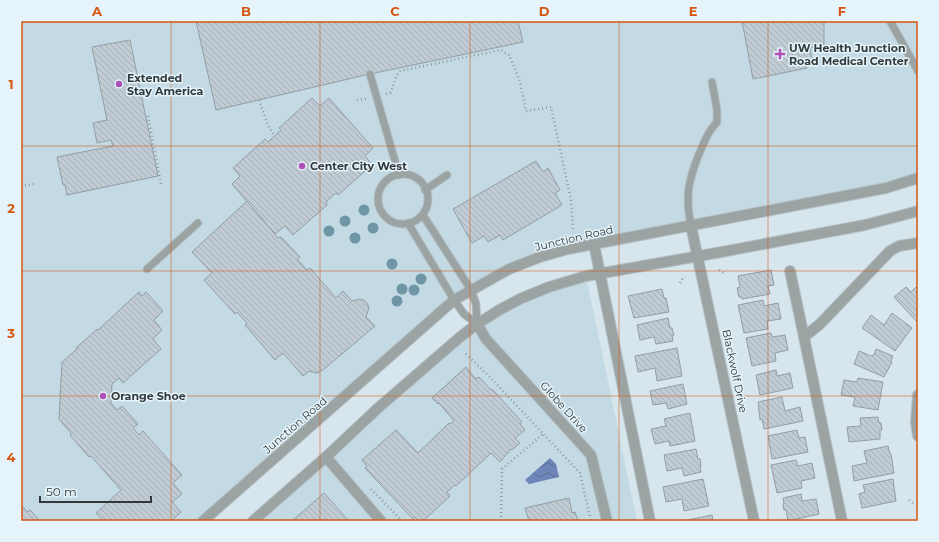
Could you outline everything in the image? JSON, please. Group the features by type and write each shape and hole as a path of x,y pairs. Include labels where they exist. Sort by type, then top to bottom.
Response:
{"street":[{"name":"Junction Road","path":"203,521 454,300 508,270 540,257 594,244 886,188 918,178"},
{"path":"253,521 426,366 477,324 501,309 549,287 574,279 865,225 918,211"},
{"name":"Blackwolf Drive","path":"691,226 754,521"},
{"path":"804,337 820,324 890,251 899,246 918,243"},
{"path":"594,244 650,521"},
{"path":"790,271 842,521"},
{"name":"Globe Drive","path":"477,324 486,338 591,455 607,521"},
{"path":"918,394 916,422 918,431"},
{"path":"326,457 381,521"}],"lane":[{"path":"890,21 918,71"},
{"path":"370,74 398,175"},
{"path":"691,226 687,193 690,176 709,131 717,122 717,110 712,82"},
{"path":"398,175 407,175 415,178 426,190 427,204 423,215 408,223 400,224 392,222 385,217 379,206 378,197 381,188 386,181 398,175"},
{"path":"426,190 447,175"},
{"path":"423,215 471,290 476,304 477,324"},
{"path":"147,269 198,223"},
{"path":"408,223 454,300 464,314 477,324"}],"path":[{"path":"357,100 390,94 393,88 394,77 400,71 500,50 509,55 520,81 526,111 551,107 571,200 573,230"},
{"path":"259,100 268,125 274,135"},
{"path":"148,116 161,184"},
{"path":"21,186 36,184"},
{"path":"719,270 726,274"},
{"path":"680,283 684,276"},
{"path":"466,354 488,375 580,473 590,521"},
{"path":"501,521 502,469 543,434"},
{"path":"371,488 402,521"},
{"path":"909,500 913,503"}],"shaded area":[{"path":"21,21 918,21 918,178 568,249 471,290 203,521 21,521"},
{"path":"586,276 637,521 253,521 501,309"}],"water":[{"path":"550,458 556,464 559,477 529,484 525,480"}],"building":[{"path":"196,21 518,21 523,42 370,74 216,110"},
{"name":"UW Health Junction Road Medical Center","path":"742,21 824,21 824,45 810,48 812,60 806,61 807,68 753,79"},
{"name":"Extended Stay America","path":"130,40 158,176 67,195 65,185 63,185 57,157 113,146 111,140 97,143 93,123 107,120 92,47"},
{"name":"Center City West","path":"312,98 320,106 329,98 373,148 365,156 372,165 338,195 336,193 326,202 327,205 293,235 285,226 275,234 232,184 240,176 233,168 265,139 268,142 281,130 279,128"},
{"path":"536,161 543,172 548,168 560,190 555,193 562,205 503,240 500,235 488,242 484,236 472,243 453,209"},
{"path":"247,201 278,238 280,237 283,239 300,257 297,259 307,270 310,268 336,298 343,291 352,301 360,299 367,303 369,308 366,317 375,326 323,370 317,373 309,371 303,376 283,353 275,360 245,325 247,323 237,312 235,314 204,280 212,273 192,252"},
{"path":"771,270 774,285 768,286 770,294 742,299 742,297 739,297 737,288 740,287 738,276"},
{"path":"906,287 911,292 916,287 918,289 918,323 894,297"},
{"path":"662,289 664,298 666,298 669,312 634,318 628,296"},
{"path":"139,292 142,296 146,292 163,311 154,320 162,330 153,339 161,349 123,383 119,378 112,384 111,403 117,410 122,406 138,424 133,428 139,435 143,431 182,475 173,483 182,494 172,502 181,512 171,521 103,521 96,513 121,490 91,456 89,457 70,435 71,433 59,419 62,362"},
{"path":"763,300 764,306 778,303 781,319 767,321 768,329 744,333 738,305"},
{"path":"892,313 912,328 895,351 862,328 871,315 884,325"},
{"path":"668,318 670,328 672,328 674,335 672,335 673,341 656,344 654,337 640,340 637,325"},
{"path":"771,333 772,337 785,335 788,350 775,353 776,361 752,366 746,338"},
{"path":"677,348 682,376 657,381 655,368 638,372 635,356"},
{"path":"876,349 893,356 892,362 884,377 854,364 859,351 871,356 874,355"},
{"path":"466,367 476,379 479,377 491,390 492,389 522,422 520,424 525,430 515,438 520,443 512,450 511,449 500,462 491,453 456,486 455,485 447,492 450,496 423,521 419,521 415,517 413,519 365,468 367,466 362,460 396,430 418,453 449,423 450,424 454,421 439,403 438,404 432,398"},
{"path":"776,370 777,376 790,373 793,388 760,395 756,375"},
{"path":"858,378 883,382 878,410 853,406 855,397 841,395 844,380 857,382"},
{"path":"683,384 687,404 668,409 666,403 653,405 650,391"},
{"path":"782,397 785,411 800,407 803,421 764,429 762,419 760,420 758,402"},
{"path":"690,413 695,441 670,446 669,441 655,444 651,429 666,426 664,419"},
{"path":"878,417 882,430 880,430 880,439 849,442 847,427 861,426 860,418"},
{"path":"797,430 799,438 805,437 808,452 772,459 768,436"},
{"path":"888,446 894,473 854,481 852,466 867,463 864,451"},
{"path":"696,449 698,459 700,459 701,472 684,476 682,468 667,471 664,455"},
{"path":"796,460 798,466 812,463 815,478 801,481 802,488 777,493 771,465"},
{"path":"703,479 709,506 684,511 682,499 666,502 663,487"},
{"path":"893,479 896,501 862,508 859,494 865,492 863,485"},
{"path":"324,493 349,521 292,521"},
{"path":"801,494 802,501 816,499 819,514 788,521 786,510 784,510 783,498"},
{"path":"569,498 572,513 575,512 578,521 529,521 525,508"},
{"path":"21,505 28,512 30,510 40,521 21,521"},
{"path":"712,515 713,521 682,521"}],"place":[{"name":"UW Health Junction Road Medical Center","path":"780,54"},
{"name":"Extended Stay America","path":"119,84"},
{"name":"Center City West","path":"302,166"},
{"name":"Orange Shoe","path":"103,396"}]}
